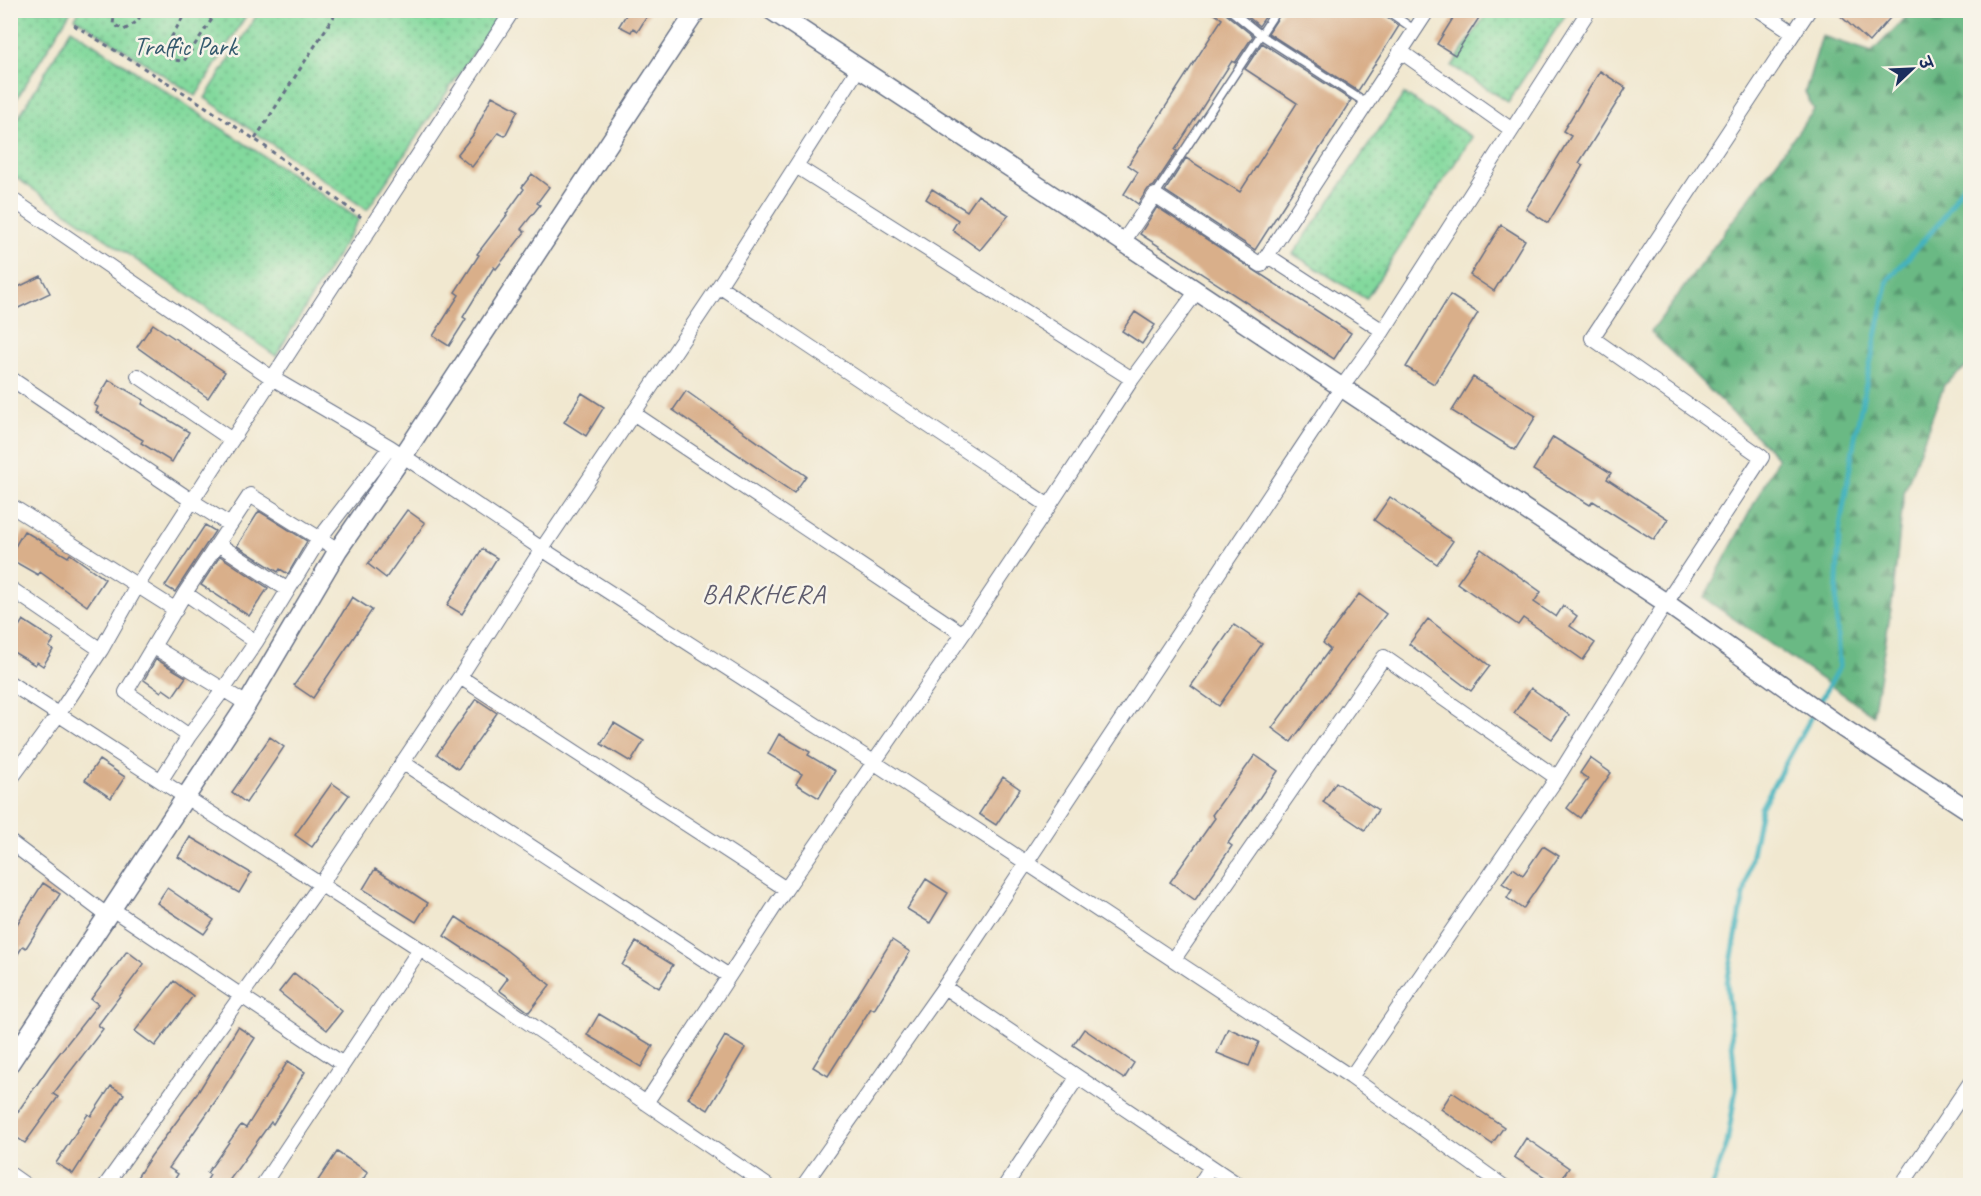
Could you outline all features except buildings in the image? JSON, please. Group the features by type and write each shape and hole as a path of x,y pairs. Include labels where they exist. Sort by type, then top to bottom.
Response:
{"main road":[{"path":"10,1063 247,704 397,452 697,10"},
{"path":"771,10 1666,603 1802,701 1971,811"}],"street":[{"path":"10,780 58,715 101,650 137,586 513,10"},
{"path":"1124,242 1155,195 1261,265 1428,10"},
{"path":"803,1185 944,987 1342,387 1383,332 1589,10"},
{"path":"1759,10 1794,33"},
{"path":"1351,1077 1557,778 1666,603 1762,457 1592,338 1809,10"},
{"path":"1400,51 1512,130"},
{"path":"105,1185 321,884 718,286 858,69"},
{"path":"796,166 1132,379"},
{"path":"10,198 272,378 397,452 542,549 1174,959 1351,1077 1501,1185"},
{"path":"1268,256 1383,332"},
{"path":"718,286 1049,506"},
{"path":"646,1103 786,889 963,634 1132,379 1197,291"},
{"path":"138,376 232,440"},
{"path":"10,378 230,525"},
{"path":"633,413 963,634"},
{"path":"161,780 189,736 256,642 320,538 397,452"},
{"path":"189,736 126,692 185,594 250,495 338,550"},
{"path":"10,505 176,610"},
{"path":"218,544 288,590"},
{"path":"10,588 101,650"},
{"path":"185,594 256,642"},
{"path":"154,647 247,704"},
{"path":"1174,959 1384,657 1557,778"},
{"path":"460,677 786,889"},
{"path":"10,683 420,949 768,1185"},
{"path":"402,762 729,976"},
{"path":"10,842 110,912 343,1065"},
{"path":"262,1185 420,949"},
{"path":"944,987 1240,1185"},
{"path":"1005,1185 1077,1078"},
{"path":"1902,1185 1971,1083"},
{"path":"1199,1185 1211,1167"},
{"path":"10,1174 27,1185"}],"lane":[{"path":"1230,10 1261,35 1366,103"},
{"path":"1155,195 1276,10"},
{"path":"1386,10 1415,30"}],"path":[{"path":"115,10 113,24 124,30 138,21 142,10"},
{"path":"187,10 164,50 171,60 184,61 218,10"},
{"path":"201,10 212,19"},
{"path":"255,140 338,10"},
{"path":"74,25 255,140 372,225"}],"green space":[{"name":"Traffic Park","path":"79,10 249,11 196,96 75,18"},
{"path":"260,10 502,11 367,210 205,98"},
{"path":"10,11 71,11 11,108"},
{"path":"1488,11 1568,11 1508,102 1452,66"},
{"path":"1912,11 1970,11 1970,364 1944,385 1904,493 1892,603 1873,715 1704,598 1778,458 1651,332 1814,110 1805,92 1822,36 1872,52"},
{"path":"71,29 359,219 276,356 11,174 11,130"},
{"path":"1404,94 1472,137 1366,299 1293,254"}],"waterway":[{"path":"1712,1186 1727,1144 1736,1089 1727,982 1761,808 1839,667 1836,609 1839,533 1856,431 1888,280 1941,221 1970,174"}],"district":[{"name":"BARKHERA","path":"764,594"}]}
